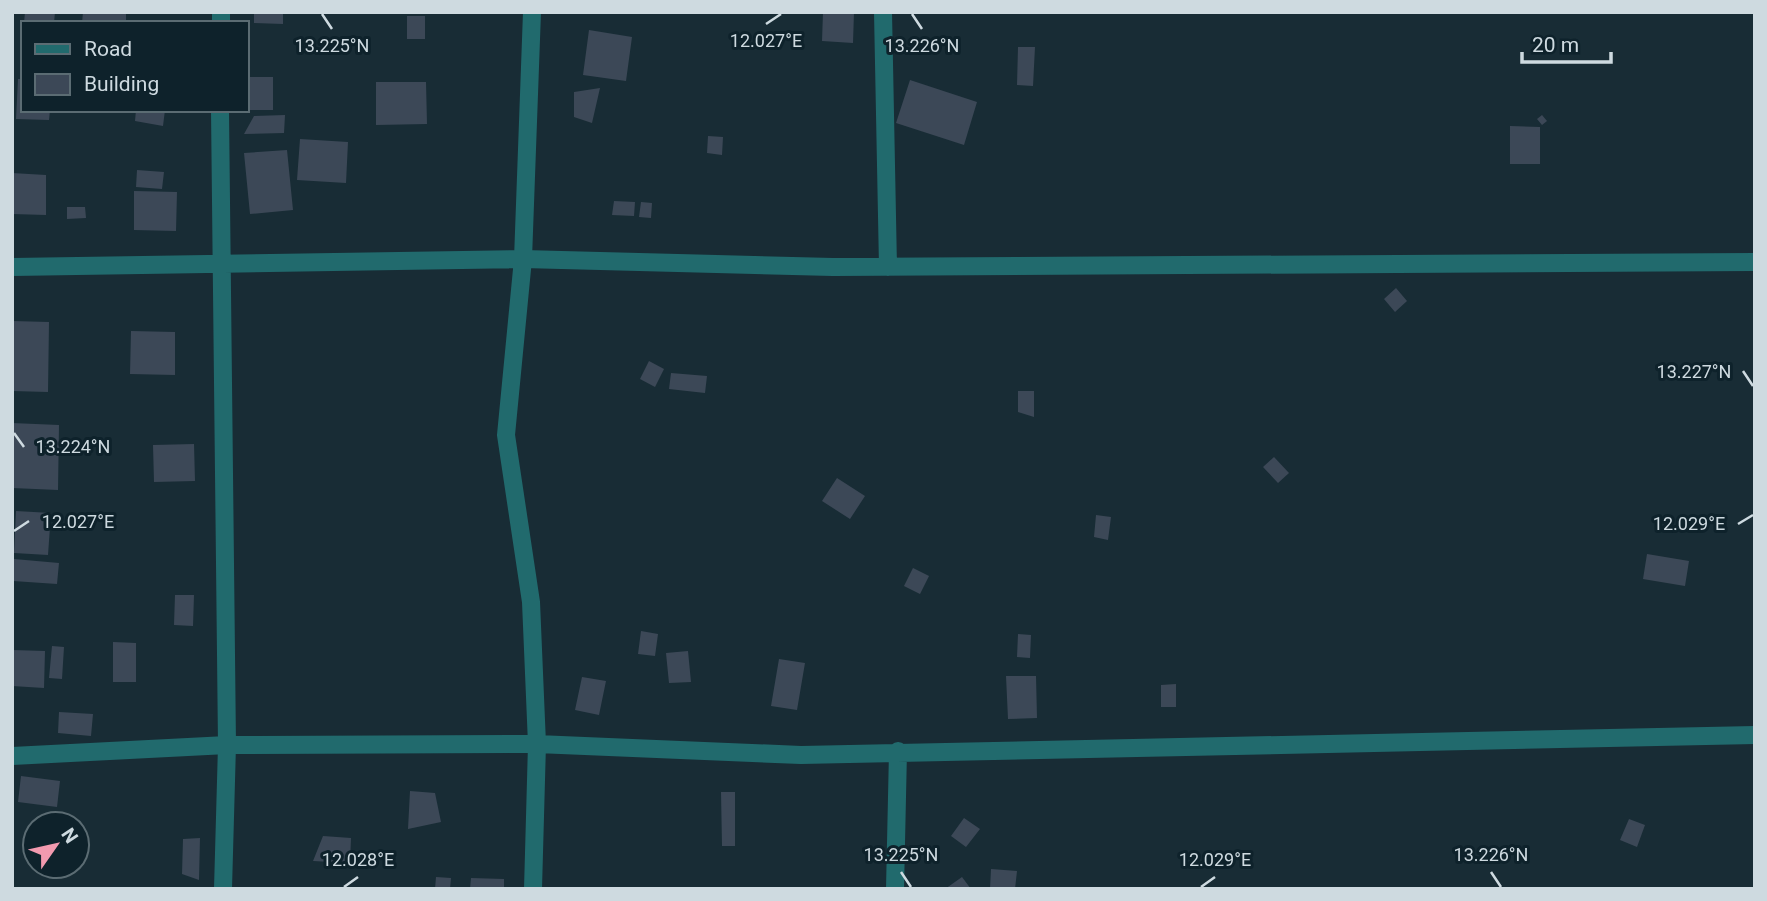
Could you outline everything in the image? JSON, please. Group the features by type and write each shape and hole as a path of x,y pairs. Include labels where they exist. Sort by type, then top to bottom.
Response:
{"street":[{"path":"532,12 523,259 506,435 531,602 537,744 534,889"},
{"path":"883,12 888,267"},
{"path":"220,112 219,261 226,745 223,889"},
{"path":"12,267 219,261 523,259 888,267 1755,262"},
{"path":"12,756 226,745 537,744 801,755 1755,735"},
{"path":"895,889 898,751"}],"building":[{"path":"25,12 55,12 54,21 24,21"},
{"path":"83,12 126,12 126,21 82,21"},
{"path":"254,12 283,12 283,24 254,23"},
{"path":"823,12 854,12 853,43 822,41"},
{"path":"407,16 425,16 425,39 407,39"},
{"path":"589,30 632,37 626,81 583,75"},
{"path":"1018,47 1035,47 1033,86 1017,85"},
{"path":"248,77 273,77 273,110 248,110"},
{"path":"18,79 21,79 21,112 50,112 49,120 16,119"},
{"path":"910,80 977,102 964,145 896,123"},
{"path":"376,82 426,82 427,124 376,125"},
{"path":"600,88 592,123 574,117 574,92"},
{"path":"136,112 165,112 163,126 135,121"},
{"path":"285,115 284,133 244,134 254,116"},
{"path":"1542,115 1547,121 1542,125 1537,119"},
{"path":"1510,126 1540,127 1540,164 1510,164"},
{"path":"708,136 723,137 722,155 707,153"},
{"path":"300,139 348,142 346,183 297,180"},
{"path":"287,150 293,210 250,214 244,153"},
{"path":"137,170 164,172 162,189 136,187"},
{"path":"12,173 46,175 46,215 12,214"},
{"path":"134,191 177,192 176,231 134,230"},
{"path":"614,201 635,202 634,216 612,215"},
{"path":"641,202 652,203 651,218 639,217"},
{"path":"67,207 85,207 86,218 67,219"},
{"path":"1396,288 1407,301 1395,312 1384,299"},
{"path":"12,321 49,322 48,392 12,391"},
{"path":"131,331 175,332 175,375 130,374"},
{"path":"649,361 664,369 655,387 640,379"},
{"path":"671,373 707,376 705,393 669,389"},
{"path":"1018,391 1034,391 1034,417 1018,412"},
{"path":"12,423 59,425 58,490 12,488"},
{"path":"194,444 195,481 154,482 153,445"},
{"path":"1274,457 1289,473 1278,483 1263,467"},
{"path":"837,478 865,496 850,519 822,501"},
{"path":"16,511 51,513 48,555 14,553"},
{"path":"1096,515 1111,517 1108,540 1094,537"},
{"path":"1647,554 1689,561 1685,586 1643,579"},
{"path":"14,559 59,563 57,584 13,581"},
{"path":"913,568 929,576 920,594 904,586"},
{"path":"175,595 194,595 193,626 174,625"},
{"path":"641,631 658,634 655,656 638,654"},
{"path":"1018,634 1031,635 1030,658 1017,657"},
{"path":"113,642 136,643 136,682 113,682"},
{"path":"52,646 64,647 62,679 49,678"},
{"path":"12,650 45,651 44,688 12,686"},
{"path":"688,651 691,682 669,683 666,653"},
{"path":"779,659 805,663 797,710 771,706"},
{"path":"1006,676 1036,676 1037,718 1008,719"},
{"path":"582,677 606,681 599,715 575,710"},
{"path":"1176,684 1176,707 1161,707 1161,685"},
{"path":"59,712 93,714 91,736 58,733"},
{"path":"21,776 60,781 57,807 18,802"},
{"path":"410,791 435,793 441,822 408,829"},
{"path":"721,792 735,792 735,846 722,846"},
{"path":"964,818 980,829 966,847 951,836"},
{"path":"1629,819 1645,825 1637,847 1620,840"},
{"path":"323,836 351,838 350,863 313,861"},
{"path":"200,838 199,880 182,874 183,839"},
{"path":"991,869 1017,871 1015,889 990,889"},
{"path":"436,877 451,878 450,889 435,889"},
{"path":"962,877 971,889 945,889"},
{"path":"471,878 504,879 504,889 470,889"}]}
